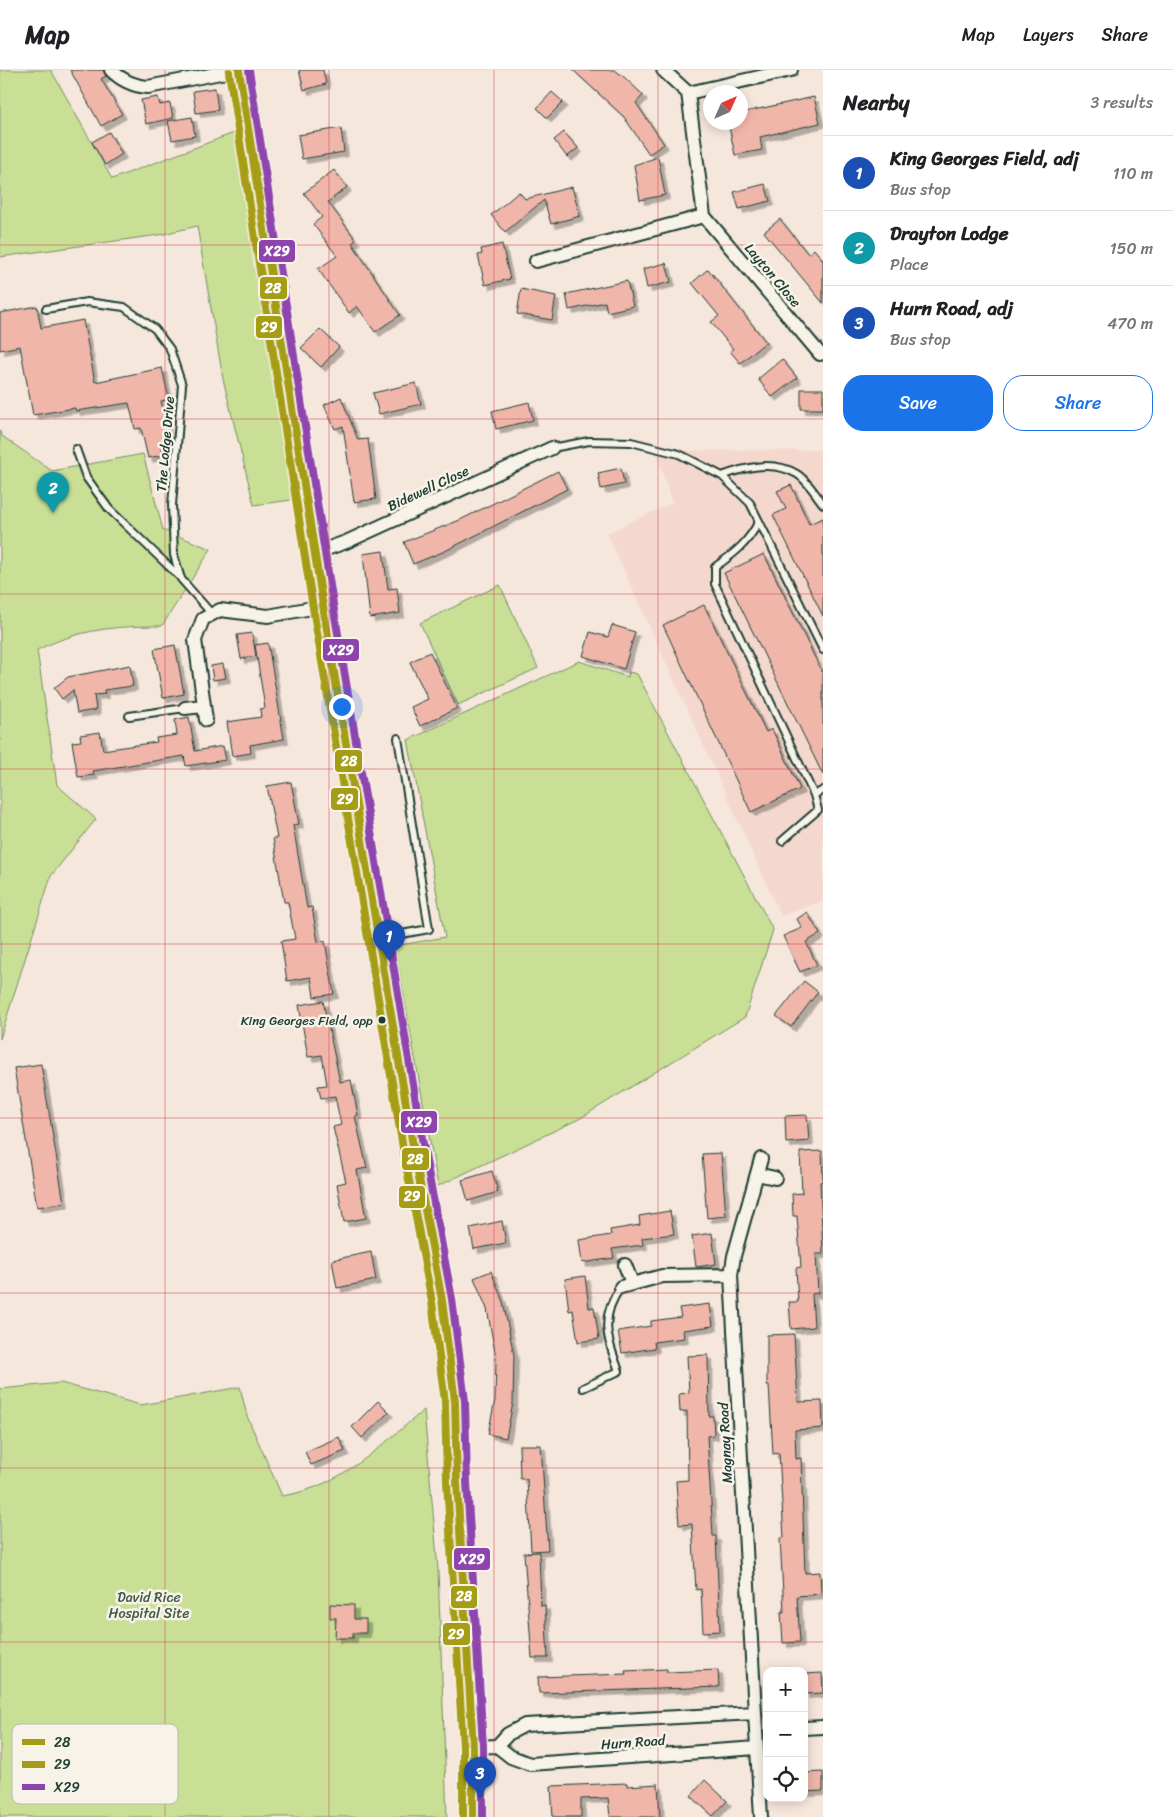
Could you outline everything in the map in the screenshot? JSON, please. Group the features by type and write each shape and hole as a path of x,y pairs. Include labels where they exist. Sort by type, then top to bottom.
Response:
{"main road":[{"path":"238,70 315,553 414,1152 442,1300 455,1401 457,1482 473,1747 473,1817"}],"street":[{"path":"111,70 128,82 148,87 238,70"},
{"path":"536,261 704,216 688,93 663,70"},
{"path":"688,93 791,70"},
{"name":"Layton Close","path":"704,216 820,354"},
{"name":"Bidewell Close","path":"315,553 346,542 552,448"},
{"path":"206,720 194,640 203,619 211,613 220,610 233,610 268,616 324,606"},
{"path":"185,708 204,706"},
{"name":"Magnay Road","path":"755,1713 731,1275 734,1256 761,1158"},
{"path":"756,1174 775,1178"},
{"path":"625,1266 626,1285 662,1276 731,1275"},
{"path":"755,1713 762,1730 757,1748 761,1817"},
{"name":"Hurn Road","path":"755,1713 525,1725 508,1734 497,1746 511,1757 530,1764 757,1748"},
{"path":"808,1728 823,1727"},
{"path":"473,1747 497,1746"}],"lane":[{"name":"The Lodge Drive","path":"46,309 87,302 124,307 155,329 170,349 182,385 172,505 174,554 181,579 211,613"},
{"path":"552,448 589,441 631,442 679,454 722,476 750,503 823,650"},
{"path":"76,449 86,477 109,509 181,579"},
{"path":"722,476 748,466 776,467 798,475 823,504"},
{"path":"759,522 752,536 740,549 715,567 715,584 814,795 818,810 782,840"},
{"path":"129,716 185,708"},
{"path":"379,938 429,930 398,738"},
{"path":"814,795 823,790"},
{"path":"582,1388 619,1371 606,1328 607,1313 626,1285"}],"shaded area":[{"path":"823,450 823,901 781,916 607,533 672,503 656,451"}],"green space":[{"path":"0,70 51,70 112,179 239,131 299,499 254,505 223,379 197,226 159,235 0,257"},
{"path":"0,431 2,436 52,471 143,454 163,530 211,549 162,626 98,630 68,637 37,650 57,785 96,819 51,876 0,1039"},
{"path":"500,585 538,668 458,705 420,623"},
{"path":"579,661 628,677 629,672 637,674 773,930 745,1017 579,1119 438,1186 395,946 445,937 408,740"},
{"name":"David Rice Hospital Site","path":"61,1383 141,1405 240,1387 247,1416 282,1496 323,1484 341,1474 375,1451 424,1410 438,1569 447,1817 0,1817 0,1389"}],"building":[{"path":"70,70 103,70 106,76 101,79 122,114 101,126"},
{"path":"299,70 323,70 326,84 304,90"},
{"path":"573,70 615,70 624,77 643,95 636,103 664,144 649,154 624,117"},
{"path":"215,88 218,110 196,113 193,91"},
{"path":"552,92 563,102 547,118 537,108"},
{"path":"158,97 160,105 170,103 173,118 146,124 141,100"},
{"path":"814,97 820,123 760,137 762,150 735,155 730,130 748,130 748,111"},
{"path":"192,117 195,136 172,140 168,121"},
{"path":"341,128 344,152 302,159 298,135"},
{"path":"109,132 122,154 105,165 92,142"},
{"path":"564,132 578,148 567,157 554,140"},
{"path":"658,157 665,195 640,200 634,165"},
{"path":"334,170 347,187 328,202 356,240 352,243 400,315 375,332 357,306 349,313 318,269 337,256 313,224 322,217 304,193"},
{"path":"765,184 770,201 739,209 734,192"},
{"path":"572,187 580,216 551,224 544,200 505,232 491,215 519,192 525,199"},
{"path":"780,219 808,254 814,249 823,260 823,303 764,232"},
{"path":"502,244 510,279 485,285 478,255 482,254 481,249"},
{"path":"666,263 671,282 647,288 643,269"},
{"path":"708,269 766,342 740,363 730,351 733,349 711,322 719,316 692,283"},
{"path":"627,281 633,306 607,312 605,302 569,310 566,294"},
{"path":"521,289 556,296 552,320 517,314"},
{"path":"37,306 41,328 83,320 95,382 162,368 169,399 161,401 170,442 161,445 163,455 148,458 141,428 135,429 129,403 76,411 75,408 33,415 20,346 0,350 0,313"},
{"path":"320,329 339,347 321,367 301,348"},
{"path":"782,359 797,378 772,397 758,379"},
{"path":"416,383 421,404 379,414 373,393"},
{"path":"801,389 823,389 823,409 801,409"},
{"path":"341,397 358,440 368,439 376,499 354,502 343,426 335,429 324,405"},
{"path":"529,402 533,420 496,429 492,411"},
{"path":"621,468 624,484 601,489 598,473"},
{"path":"558,471 567,489 445,551 413,564 404,542 460,520"},
{"path":"791,485 809,524 823,518 823,616 773,515 786,509 777,491"},
{"path":"383,551 388,589 397,588 400,613 370,618 363,554"},
{"path":"764,554 823,674 823,775 724,573"},
{"path":"704,605 766,732 772,729 800,789 751,812 663,625"},
{"path":"612,625 635,632 624,669 583,656 590,632 608,637"},
{"path":"252,633 256,656 241,659 237,635"},
{"path":"268,643 284,739 250,745 251,753 232,756 227,722 261,717 260,709 265,708 255,645"},
{"path":"175,645 184,694 163,698 154,649"},
{"path":"430,652 457,708 420,726 411,707 428,699 410,662"},
{"path":"223,664 226,678 213,680 211,666"},
{"path":"130,665 133,686 104,690 105,694 94,695 96,710 77,713 73,690 62,699 54,688 68,677"},
{"path":"189,717 195,751 223,746 226,760 186,766 184,756 93,771 94,775 78,777 72,742 81,741 80,735 100,732 103,750 157,742 156,738 177,735 175,720"},
{"path":"291,782 299,824 293,825 307,908 312,907 318,942 325,941 334,994 314,997 311,977 287,981 281,941 295,939 288,902 284,902 273,838 277,838 267,786"},
{"path":"807,912 820,934 806,942 817,965 800,972 783,936 802,928 797,919"},
{"path":"804,981 818,992 791,1027 776,1016"},
{"path":"323,1001 340,1082 351,1080 358,1115 355,1116 367,1168 357,1170 366,1218 344,1222 337,1184 346,1182 333,1127 341,1125 335,1096 321,1098 318,1086 327,1085 322,1055 308,1057 299,1005"},
{"path":"41,1064 64,1203 37,1207 14,1068"},
{"path":"807,1115 809,1141 786,1143 785,1116"},
{"path":"822,1151 823,1181 820,1182 823,1254 816,1254 818,1293 812,1294 814,1327 791,1329 789,1302 798,1302 796,1268 801,1267 797,1216 793,1216 792,1194 802,1193 800,1152"},
{"path":"721,1153 726,1216 707,1218 702,1154"},
{"path":"492,1171 498,1192 468,1201 462,1180"},
{"path":"670,1211 674,1234 642,1238 643,1245 612,1249 614,1258 582,1263 579,1240 611,1235 610,1230 640,1225 639,1216"},
{"path":"502,1221 506,1243 474,1249 470,1228"},
{"path":"712,1233 716,1264 696,1267 692,1236"},
{"path":"371,1252 376,1280 337,1288 332,1260"},
{"path":"491,1271 503,1302 514,1355 513,1403 506,1438 488,1434 495,1400 496,1357 487,1309 474,1278"},
{"path":"585,1276 589,1308 594,1307 599,1339 578,1342 573,1310 569,1311 565,1279"},
{"path":"710,1304 713,1326 683,1330 684,1338 654,1342 655,1348 622,1353 618,1331 651,1326 651,1321 681,1317 679,1308"},
{"path":"794,1334 798,1402 822,1401 823,1428 795,1430 796,1459 801,1458 805,1573 820,1572 821,1594 797,1596 800,1642 783,1643 781,1612 784,1612 780,1538 784,1538 779,1453 773,1454 769,1385 767,1385 767,1335"},
{"path":"708,1355 709,1416 713,1416 714,1435 707,1436 713,1536 716,1536 720,1631 703,1632 701,1589 696,1590 692,1524 679,1525 676,1481 688,1480 687,1411 680,1412 679,1394 689,1393 687,1356"},
{"path":"378,1401 389,1412 362,1438 352,1427"},
{"path":"339,1437 345,1451 311,1465 305,1452"},
{"path":"519,1445 541,1445 548,1550 531,1551 527,1479 520,1479"},
{"path":"539,1552 541,1606 545,1605 548,1658 532,1658 524,1553"},
{"path":"330,1604 354,1605 354,1619 366,1619 366,1633 353,1633 353,1638 335,1638 336,1618 330,1618"},
{"path":"667,1669 667,1672 718,1670 719,1687 539,1693 538,1677 626,1674 625,1671"},
{"path":"822,1673 823,1693 808,1694 808,1674"},
{"path":"823,1772 823,1791 808,1792 808,1773"},
{"path":"705,1780 727,1801 713,1816 691,1796"},
{"path":"627,1783 627,1786 658,1784 660,1817 610,1817 608,1798 581,1799 581,1817 553,1817 551,1786"}],"transit line":[{"name":"28","path":"239,70 323,606 414,1152 442,1300 455,1401 457,1482 473,1747 473,1817"},
{"name":"X29","path":"249,70 333,604 424,1150 452,1299 465,1401 467,1482 483,1746 483,1817"},
{"name":"29","path":"229,72 313,608 404,1154 432,1302 445,1402 447,1483 463,1747 463,1817"}],"place":[{"name":"Drayton Lodge","path":"53,513"},
{"name":"King Georges Field, adj","path":"389,961"},
{"name":"King Georges Field, opp","path":"382,1020"},
{"name":"Hurn Road, adj","path":"480,1798"}]}
